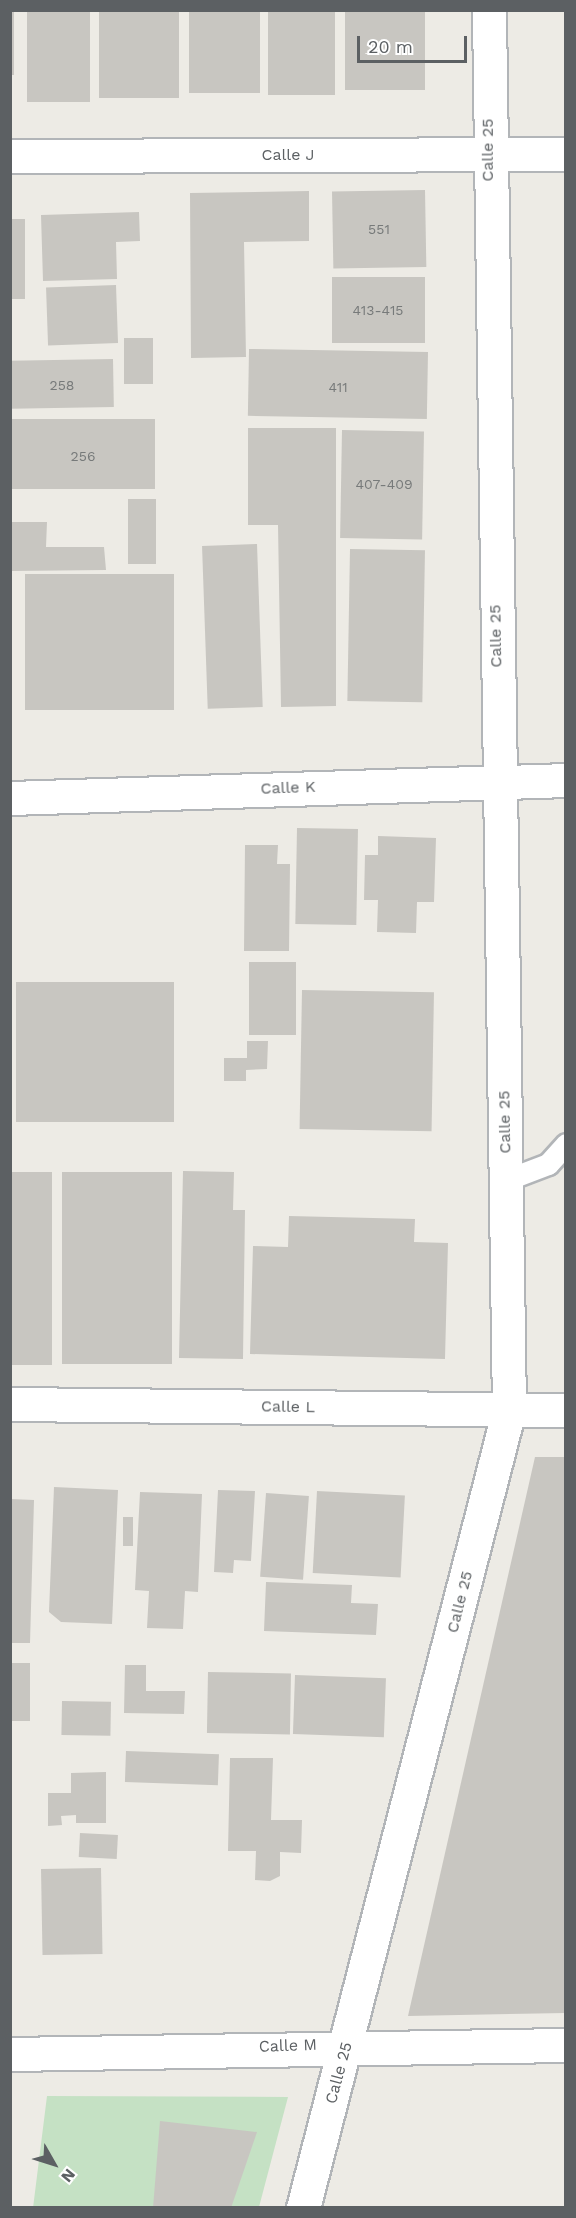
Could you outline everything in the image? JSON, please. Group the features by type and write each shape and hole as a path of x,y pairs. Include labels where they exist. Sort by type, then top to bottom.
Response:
{"street":[{"name":"Calle 25","path":"303,2208 347,2045 509,1410 488,154 489,10"},
{"name":"Calle J","path":"10,156 566,154"},
{"name":"Calle K","path":"10,798 499,780 566,780"},
{"name":"Calle L","path":"10,1404 566,1410"},
{"name":"Calle M","path":"10,2054 347,2045 566,2045"}],"lane":[{"path":"506,1180 548,1164 566,1144"}],"green space":[{"path":"47,2096 288,2097 259,2207 33,2208"}],"building":[{"path":"10,10 14,10 14,75 10,75"},
{"path":"27,10 90,10 90,102 27,102"},
{"path":"99,10 179,10 179,98 99,98"},
{"path":"189,10 260,10 260,93 189,93"},
{"path":"268,10 335,10 335,95 268,95"},
{"path":"345,10 425,10 425,90 345,90"},
{"path":"425,190 426,267 333,269 332,192"},
{"path":"309,191 309,241 244,242 246,357 191,358 190,193"},
{"path":"139,212 140,241 116,242 117,279 43,281 41,215"},
{"path":"10,219 25,219 25,299 10,299"},
{"path":"332,277 425,277 425,343 332,343"},
{"path":"116,285 118,343 48,345 46,287"},
{"path":"124,338 153,338 153,384 124,384"},
{"path":"249,349 428,352 427,419 248,416"},
{"path":"113,359 114,407 11,409 10,361"},
{"path":"10,419 155,419 155,489 10,489"},
{"path":"248,428 336,428 336,706 281,707 278,525 248,525"},
{"path":"342,430 424,431 422,539 340,538"},
{"path":"128,499 156,499 156,564 128,564"},
{"path":"10,522 47,522 46,547 104,547 106,570 10,571"},
{"path":"257,544 263,707 208,709 202,546"},
{"path":"350,549 425,550 422,702 347,701"},
{"path":"25,574 174,574 174,710 25,710"},
{"path":"297,828 358,829 356,925 295,924"},
{"path":"378,836 436,838 434,902 417,902 416,933 377,932 378,900 364,900 365,855 378,855"},
{"path":"245,845 278,845 277,864 290,864 289,951 244,951"},
{"path":"249,962 296,962 296,1035 249,1035"},
{"path":"16,982 174,982 174,1122 16,1122"},
{"path":"302,990 434,992 432,1131 300,1129"},
{"path":"247,1041 268,1041 267,1069 246,1070 246,1081 224,1081 224,1058 247,1058"},
{"path":"183,1171 234,1172 233,1210 245,1210 243,1359 179,1358"},
{"path":"10,1172 52,1172 52,1365 10,1365"},
{"path":"62,1172 172,1172 172,1364 62,1364"},
{"path":"289,1216 415,1219 414,1242 448,1243 445,1359 250,1354 253,1246 288,1247"},
{"path":"535,1457 566,1457 566,2013 408,2016"},
{"path":"54,1487 118,1490 112,1624 61,1622 49,1612"},
{"path":"218,1490 255,1491 251,1561 234,1560 233,1573 214,1572"},
{"path":"317,1491 405,1496 401,1577 313,1573"},
{"path":"140,1492 202,1494 198,1592 185,1591 183,1629 147,1628 149,1591 135,1590"},
{"path":"266,1493 309,1496 303,1580 260,1577"},
{"path":"10,1499 34,1500 30,1643 10,1643"},
{"path":"123,1517 133,1517 133,1546 123,1546"},
{"path":"266,1582 352,1585 351,1603 378,1604 376,1635 264,1631"},
{"path":"10,1663 30,1663 30,1721 10,1721"},
{"path":"125,1665 146,1665 146,1691 185,1691 184,1714 124,1713"},
{"path":"208,1672 291,1673 290,1734 207,1733"},
{"path":"295,1675 386,1678 384,1737 293,1734"},
{"path":"62,1701 111,1702 110,1736 61,1735"},
{"path":"126,1751 219,1754 218,1785 125,1782"},
{"path":"230,1758 273,1758 271,1820 302,1820 301,1853 280,1852 280,1876 270,1881 255,1880 256,1851 228,1851"},
{"path":"106,1772 106,1823 76,1823 76,1815 61,1816 62,1825 48,1826 48,1793 71,1793 71,1773"},
{"path":"80,1833 118,1835 117,1859 79,1857"},
{"path":"101,1868 103,1954 43,1955 41,1869"},
{"path":"160,2121 257,2132 231,2208 153,2208"}]}
